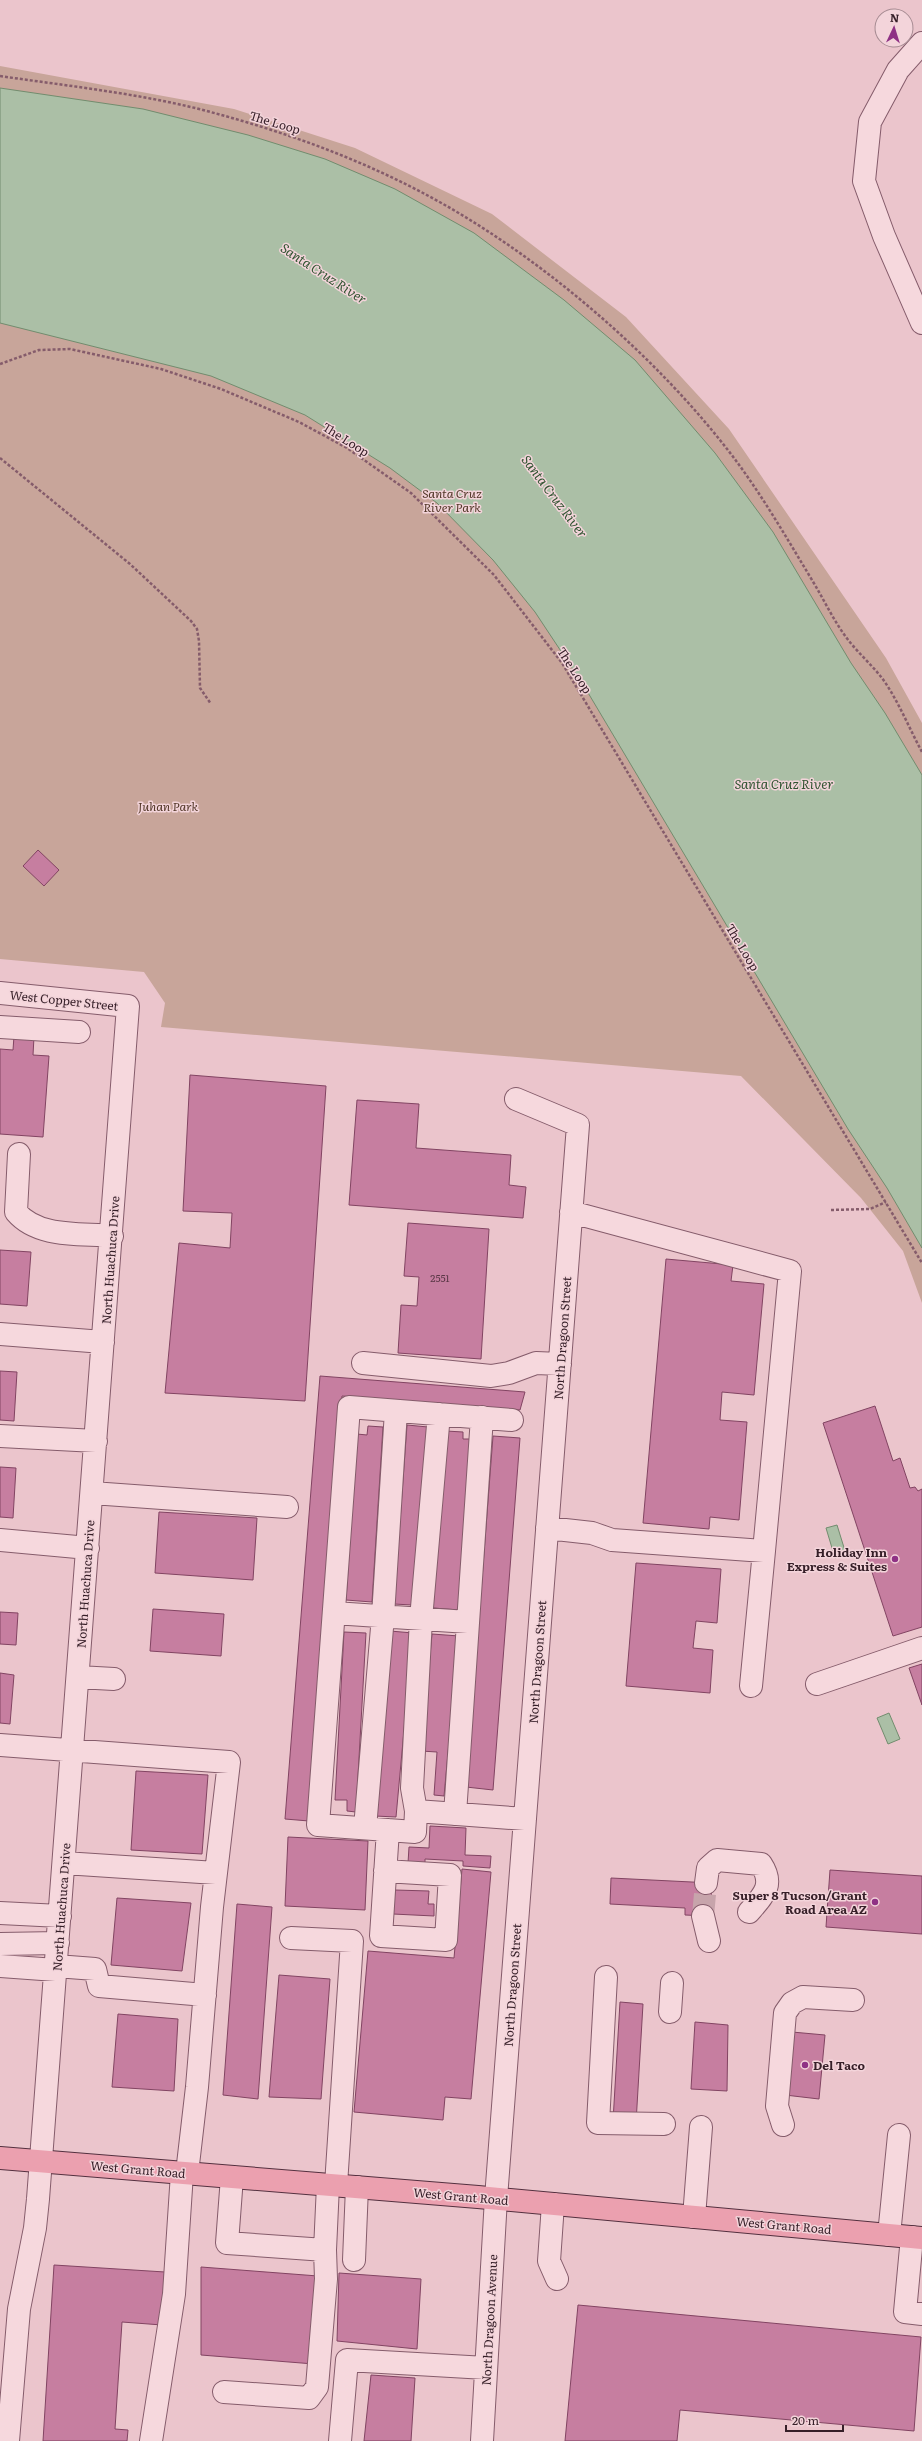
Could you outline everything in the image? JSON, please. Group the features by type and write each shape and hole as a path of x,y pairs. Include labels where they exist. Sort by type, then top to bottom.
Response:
{"main road":[{"name":"West Grant Road","path":"0,2158 496,2198 917,2237"}],"street":[{"path":"922,43 898,70 870,122 864,181 884,236 922,323"},
{"name":"West Copper Street","path":"0,993 128,1006"},
{"name":"North Huachuca Drive","path":"8,2441 19,2309 35,2228 41,2161 112,1236 128,1006"},
{"path":"0,1027 80,1032"},
{"name":"North Dragoon Street","path":"496,2198 578,1125 516,1099"},
{"path":"19,1154 16,1212 24,1222 42,1230 112,1236"},
{"path":"571,1212 790,1271 752,1686"},
{"path":"0,1334 103,1342"},
{"path":"363,1364 491,1376 510,1373 536,1362 560,1364"},
{"path":"439,1414 421,1619 412,1788 416,1811 414,1832 318,1825 349,1408 396,1411 439,1414 482,1417 512,1420"},
{"path":"365,1828 383,1616 396,1411"},
{"path":"454,1814 482,1417"},
{"path":"0,1436 96,1441"},
{"path":"92,1493 287,1507"},
{"path":"547,1528 592,1532 612,1540 764,1551"},
{"path":"0,1540 88,1548"},
{"path":"334,1613 468,1622"},
{"path":"817,1684 922,1648"},
{"path":"78,1677 114,1679"},
{"path":"0,1745 229,1762 216,1873 174,2294 151,2441"},
{"path":"416,1811 525,1819"},
{"path":"385,1871 388,1830"},
{"path":"706,1883 708,1868 717,1860 761,1864 768,1874 766,1892 749,1912"},
{"path":"64,1863 216,1873"},
{"path":"0,1912 60,1916"},
{"path":"704,1916 709,1941"},
{"path":"224,2392 309,2398 317,2387 326,2279 325,2250 341,2186 352,1942 291,1938"},
{"path":"0,1944 58,1943"},
{"path":"0,1966 95,1969 99,1986 204,1995"},
{"path":"606,1977 598,2123 664,2124"},
{"path":"670,2012 672,1983"},
{"path":"783,2125 777,2106 785,2014 792,2003 803,1997 852,2000"},
{"path":"694,2217 702,2127"},
{"path":"889,2235 899,2135"},
{"path":"232,2177 227,2243 325,2250"},
{"path":"341,2186 354,2260"},
{"name":"North Dragoon Avenue","path":"482,2441 496,2198"},
{"path":"553,2204 549,2261 557,2280"},
{"path":"917,2237 905,2312 922,2314"},
{"path":"340,2441 347,2360 486,2368"}],"path":[{"name":"The Loop","path":"0,76 110,92 199,109 305,141 352,159 461,214 549,274 630,343 682,395 734,459 788,539 846,637 881,678 892,694 922,752"},
{"name":"The Loop","path":"0,364 39,350 70,349 161,369 221,389 299,422 347,448 411,493 494,575 562,664 922,1263"},
{"path":"0,458 130,564 191,621 196,629 199,641 200,688 211,704"},
{"path":"831,1210 870,1209 886,1202"}],"green space":[{"name":"Santa Cruz River Park","path":"0,66 234,109 355,148 492,214 626,317 729,429 886,658 922,723 922,1303 903,1251 861,1198 741,1076 161,1027 165,1003 144,972 0,959"}],"water":[{"name":"Santa Cruz River","path":"0,88 143,109 248,135 325,159 395,189 474,233 564,300 635,360 715,453 773,532 851,663 885,713 922,775 922,1248 887,1188 848,1129 584,686 535,612 493,560 437,503 390,468 305,415 211,376 0,323"},
{"path":"837,1525 846,1554 835,1558 826,1528"},
{"path":"889,1713 900,1739 888,1744 877,1718"}],"building":[{"path":"38,850 59,870 44,886 23,866"},
{"path":"14,1036 34,1037 33,1055 49,1056 43,1137 0,1134 0,1049 13,1050"},
{"path":"190,1075 326,1086 305,1401 165,1393 179,1243 230,1248 232,1213 183,1211"},
{"path":"357,1100 419,1104 416,1148 511,1155 509,1185 526,1187 523,1218 349,1205"},
{"path":"408,1223 489,1229 481,1359 398,1353 401,1305 417,1306 419,1277 404,1276"},
{"path":"0,1250 31,1252 27,1306 0,1304"},
{"path":"666,1259 733,1265 731,1281 764,1284 754,1395 722,1392 720,1420 747,1422 739,1520 710,1517 709,1529 643,1523"},
{"path":"0,1371 17,1372 14,1421 0,1420"},
{"path":"320,1376 525,1392 520,1410 342,1396 309,1821 285,1819"},
{"name":"Holiday Inn Express & Suites","path":"875,1406 893,1461 900,1458 910,1488 915,1487 918,1491 922,1489 922,1627 893,1636 823,1423"},
{"path":"407,1425 428,1427 412,1605 394,1604"},
{"path":"368,1426 383,1427 372,1602 346,1600 357,1434 367,1435"},
{"path":"446,1431 463,1432 463,1439 472,1439 459,1610 433,1608"},
{"path":"493,1436 520,1438 493,1790 466,1787"},
{"path":"0,1467 16,1468 13,1518 0,1517"},
{"path":"159,1512 257,1518 253,1580 155,1573"},
{"path":"636,1563 721,1569 717,1623 696,1621 693,1648 713,1650 710,1693 626,1686"},
{"path":"153,1609 224,1614 221,1656 150,1651"},
{"path":"0,1612 18,1613 16,1645 0,1644"},
{"path":"390,1631 413,1633 396,1817 375,1816"},
{"path":"344,1632 366,1633 356,1812 347,1811 347,1800 335,1800"},
{"path":"432,1634 459,1636 444,1796 434,1795 437,1752 421,1751"},
{"path":"922,1664 922,1705 909,1668"},
{"path":"0,1673 14,1675 10,1724 0,1723"},
{"path":"136,1771 208,1775 202,1854 131,1850"},
{"path":"430,1826 466,1828 465,1855 491,1856 490,1868 463,1866 463,1861 425,1859 425,1864 408,1863 409,1847 429,1848"},
{"path":"288,1837 368,1841 365,1910 285,1906"},
{"path":"462,1869 491,1872 471,2099 445,2097 443,2120 354,2112 368,1951 454,1958"},
{"name":"Super 8 Tucson/Grant Road Area AZ","path":"830,1870 922,1876 922,1934 826,1927"},
{"path":"611,1878 712,1883 710,1916 685,1915 685,1908 610,1904"},
{"path":"395,1890 429,1891 428,1904 434,1904 434,1916 393,1914"},
{"path":"117,1898 191,1903 182,1971 111,1965"},
{"path":"237,1904 272,1907 258,2099 223,2095"},
{"path":"279,1975 330,1979 321,2099 269,2097"},
{"path":"620,2002 643,2004 636,2123 613,2121"},
{"path":"118,2014 178,2019 174,2091 112,2087"},
{"path":"695,2022 728,2025 727,2091 691,2089"},
{"name":"Del Taco","path":"792,2032 825,2035 819,2099 785,2095"},
{"path":"54,2265 165,2272 162,2325 122,2322 115,2429 128,2430 127,2441 43,2441"},
{"path":"201,2267 318,2276 314,2364 201,2355"},
{"path":"339,2273 421,2279 417,2349 337,2341"},
{"path":"578,2305 921,2337 914,2431 680,2410 677,2441 565,2441"},
{"path":"371,2375 415,2378 411,2441 364,2441"}],"tunnel":[{"path":"703,1916 706,1883"}],"place":[{"name":"Holiday Inn Express & Suites","path":"895,1559"},
{"name":"Super 8 Tucson/Grant Road Area AZ","path":"875,1902"},
{"name":"Del Taco","path":"805,2065"}],"park label":[{"name":"Juhan Park","path":"168,806"}]}
